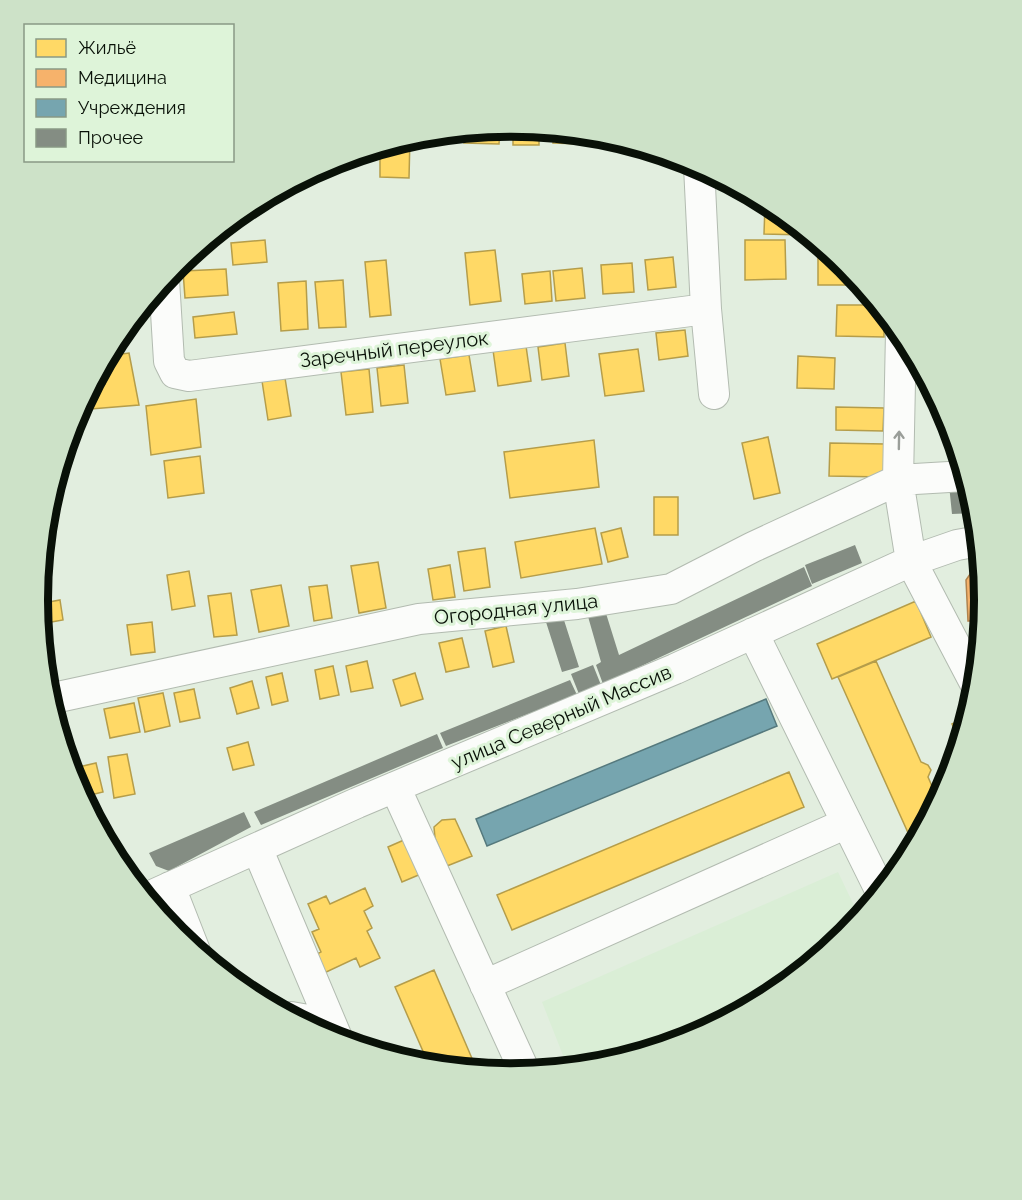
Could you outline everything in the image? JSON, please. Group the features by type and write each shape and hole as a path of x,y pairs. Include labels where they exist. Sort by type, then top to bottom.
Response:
{"street":[{"path":"700,177 706,309 714,394"},
{"name":"Заречный переулок","path":"165,293 169,361 175,373 189,376 706,309"},
{"path":"901,350 898,480 911,561 968,670"},
{"name":"Огородная улица","path":"59,697 419,619 577,604 671,589 753,547 898,480 957,477"},
{"name":"улица Северный Массив","path":"158,892 395,787 675,669 911,561 970,543"},
{"path":"753,633 877,883"},
{"path":"395,787 521,1063"},
{"path":"485,986 847,823"},
{"path":"257,848 333,1028"},
{"path":"158,892 172,915"}],"shaded area":[{"path":"838,872 856,909 816,948 768,985 716,1015 688,1028 631,1047 565,1060 542,1002"}],"building: Жильё":[{"path":"499,137 499,144 464,143 464,140"},
{"path":"513,137 539,138 539,145 513,145"},
{"path":"553,139 582,144 553,143"},
{"path":"410,149 409,178 380,177 380,156"},
{"path":"765,213 795,235 764,234"},
{"path":"265,240 267,262 233,265 231,243"},
{"path":"745,240 785,240 786,279 745,280"},
{"path":"495,250 501,301 470,305 465,253"},
{"path":"818,254 849,285 818,285"},
{"path":"673,257 676,287 648,290 645,260"},
{"path":"386,260 391,315 370,317 365,262"},
{"path":"632,263 634,292 603,294 601,265"},
{"path":"582,268 585,298 556,301 553,271"},
{"path":"226,269 228,295 185,298 183,274 186,271"},
{"path":"550,271 552,301 525,304 522,274"},
{"path":"343,280 346,327 319,328 315,282"},
{"path":"306,281 308,329 281,331 278,283"},
{"path":"837,305 867,305 884,326 884,337 836,336"},
{"path":"234,312 237,334 195,338 193,317"},
{"path":"685,330 688,356 659,360 656,333"},
{"path":"565,343 569,376 542,380 538,347"},
{"path":"526,346 531,381 498,386 493,350"},
{"path":"638,349 644,391 605,396 599,354"},
{"path":"129,353 139,405 91,409 96,395 102,384 105,384 104,380 119,354"},
{"path":"469,355 475,391 446,395 440,359"},
{"path":"798,356 835,358 834,389 797,388"},
{"path":"404,365 408,403 381,406 377,368"},
{"path":"369,369 373,412 346,415 341,372"},
{"path":"285,378 291,416 268,420 262,381"},
{"path":"196,399 201,447 151,455 146,406"},
{"path":"836,407 884,408 883,431 836,430"},
{"path":"768,437 780,493 754,499 742,443"},
{"path":"594,440 599,487 510,498 504,452"},
{"path":"830,443 885,444 884,477 829,476"},
{"path":"200,456 204,493 168,498 164,461"},
{"path":"654,497 678,497 678,535 654,535"},
{"path":"595,528 602,564 521,578 515,542"},
{"path":"621,528 628,557 608,562 601,533"},
{"path":"485,548 490,587 464,591 458,552"},
{"path":"378,562 386,608 359,613 351,566"},
{"path":"450,565 455,597 433,600 428,569"},
{"path":"189,571 195,606 172,610 167,575"},
{"path":"281,585 289,626 259,632 251,590"},
{"path":"327,585 332,618 314,621 309,587"},
{"path":"231,593 237,635 214,637 208,596"},
{"path":"60,600 63,620 49,622 48,602"},
{"path":"916,601 931,637 832,679 817,644"},
{"path":"152,622 155,652 131,655 127,625"},
{"path":"506,626 514,662 493,667 485,631"},
{"path":"462,638 469,667 446,672 439,643"},
{"path":"367,661 373,688 351,692 346,666"},
{"path":"876,661 921,762 928,765 931,770 928,777 933,789 909,836 838,677"},
{"path":"333,666 339,695 320,699 315,670"},
{"path":"282,673 288,701 272,705 266,677"},
{"path":"415,673 423,699 401,706 393,680"},
{"path":"252,681 259,708 237,714 230,688"},
{"path":"194,689 200,718 180,722 174,693"},
{"path":"163,693 170,726 145,732 138,698"},
{"path":"134,703 140,732 110,738 104,709"},
{"path":"248,742 254,765 233,770 227,748"},
{"path":"127,754 135,794 114,798 108,757"},
{"path":"96,763 103,792 91,795 79,767"},
{"path":"789,772 804,807 512,930 497,895"},
{"path":"455,819 472,856 447,866 435,838 434,827 442,820"},
{"path":"413,836 428,871 402,882 388,847"},
{"path":"365,888 373,906 364,911 372,928 367,931 380,958 360,967 356,958 322,974 313,956 321,952 312,932 319,929 308,904 326,896 330,904"},
{"path":"434,970 473,1061 424,1055 395,987"}],"building: Медицина":[{"path":"973,570 973,621 968,621 966,580"}],"building: Учреждения":[{"path":"766,699 777,726 487,846 476,819"}],"building: Прочее":[{"path":"959,484 966,513 952,514 949,485"},
{"path":"855,545 862,563 812,584 805,565"},
{"path":"804,567 812,586 603,684 596,665 601,662 587,613 604,607 619,655"},
{"path":"563,617 579,667 562,672 546,622"},
{"path":"593,665 601,685 579,694 571,674"},
{"path":"570,680 577,695 446,746 440,733"},
{"path":"437,734 443,748 261,825 254,812"},
{"path":"244,812 251,827 169,871 156,866 149,853"}]}
